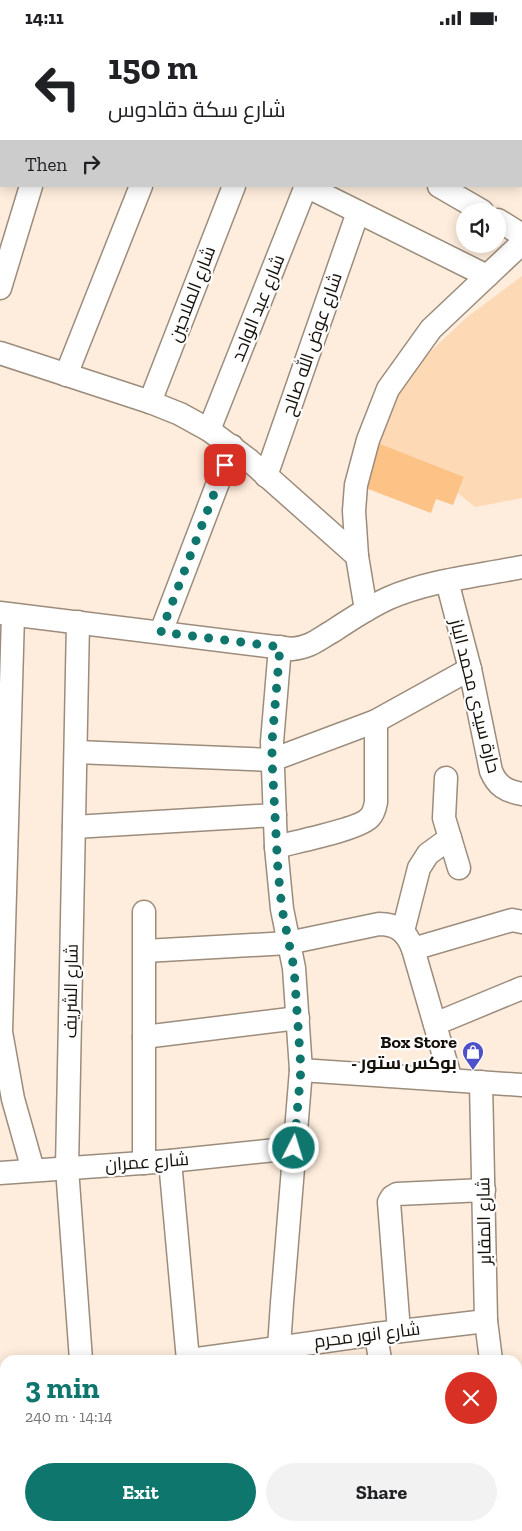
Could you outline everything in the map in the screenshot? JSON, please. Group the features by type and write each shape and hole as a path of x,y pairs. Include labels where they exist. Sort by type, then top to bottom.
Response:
{"street":[{"path":"0,288 31,187"},
{"path":"66,375 141,187"},
{"name":"شارع الملاحين","path":"150,401 234,187"},
{"name":"شارع عبد الواحد","path":"209,430 306,187"},
{"path":"308,187 486,275"},
{"path":"441,187 468,203"},
{"name":"شارع عوض الله صالح","path":"266,476 358,212"},
{"path":"506,226 522,235"},
{"path":"366,610 357,556 354,511 356,485 368,440 388,389 431,329 522,243"},
{"path":"0,354 150,401 180,414 209,430 232,446 357,556"},
{"path":"161,632 232,446"},
{"path":"33,1170 6,1099 0,1032 6,614 292,649 316,643 366,610 408,590 522,567"},
{"name":"حارة سيدى محمد الباز","path":"447,581 470,669 494,777 503,788 522,794"},
{"name":"شارع الشريف","path":"78,622 67,1167 81,1355"},
{"path":"279,1353 301,1069 294,968 282,909 276,847 272,742 280,647"},
{"path":"76,753 272,760 376,721 470,669"},
{"path":"276,847 356,825 370,817 376,802 376,721"},
{"path":"446,778 444,819 459,868"},
{"path":"74,827 275,815"},
{"path":"450,838 428,854 419,868 408,940 451,1080"},
{"path":"144,912 144,1163"},
{"path":"145,951 288,943 378,924 387,924 408,940 512,920 522,922"},
{"path":"435,1024 522,988"},
{"path":"144,1037 298,1018"},
{"path":"301,1069 522,1085"},
{"name":"شارع المقابر","path":"481,1082 486,1321 490,1355"},
{"name":"شارع عمران","path":"0,1173 170,1161 294,1148"},
{"path":"170,1161 189,1355"},
{"path":"398,1331 390,1202 392,1197 397,1194 484,1189"},
{"name":"شارع انور محرم","path":"253,1355 279,1353 376,1334 486,1321"},
{"path":"376,1334 379,1355"}],"shaded area":[{"path":"522,276 522,498 475,507 458,493 464,478 375,442 410,371 466,318"}],"building":[{"path":"375,442 464,477 453,505 436,499 431,513 358,485"}],"place":[{"name":"Box Store - بوكس ستور","path":"473,1071"}],"route":[{"path":"225,465 161,632 280,647 272,760 278,871 282,909 294,968 301,1069 294,1148"}]}
